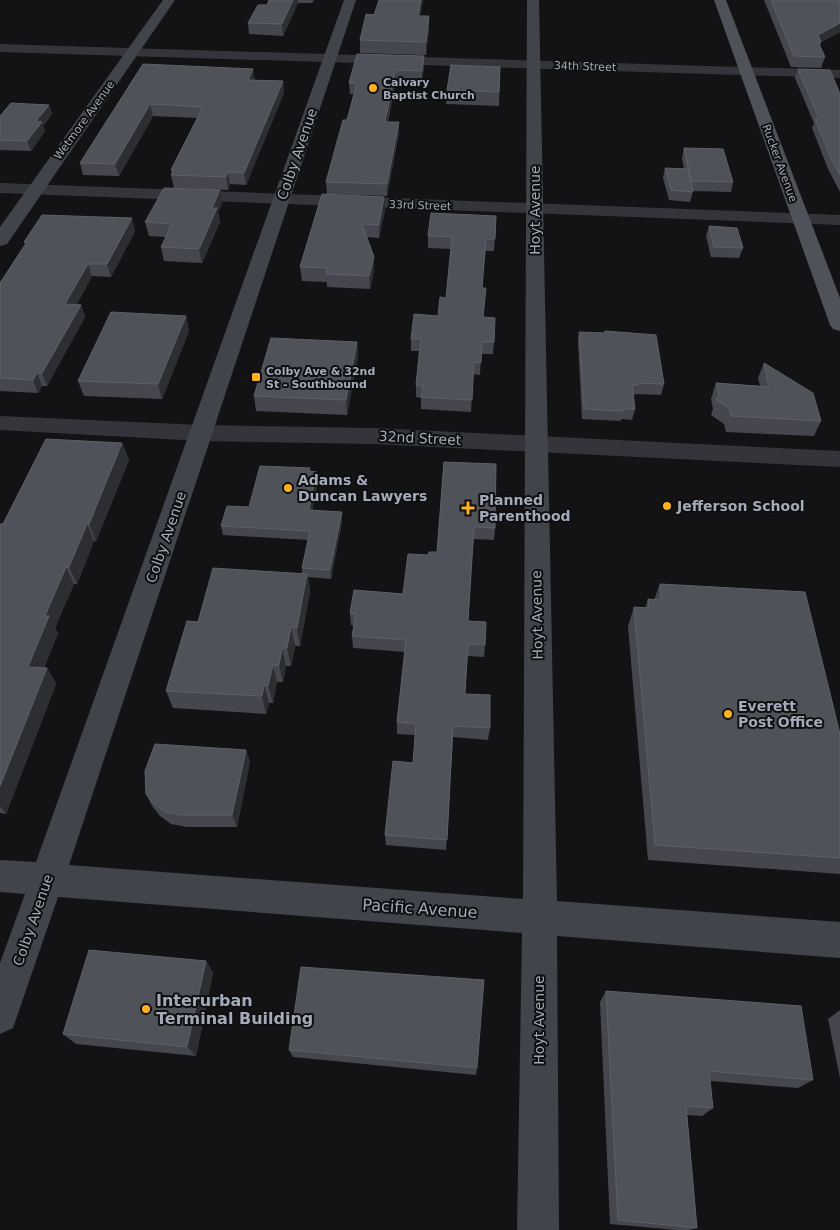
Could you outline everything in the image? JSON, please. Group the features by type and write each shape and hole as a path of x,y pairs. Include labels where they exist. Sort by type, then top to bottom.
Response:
{"main road":[{"name":"Rucker Avenue","path":"720,0 840,325"}],"street":[{"name":"Wetmore Avenue","path":"0,240 169,0"},
{"name":"Colby Avenue","path":"0,1015 202,434 350,0"},
{"name":"Hoyt Avenue","path":"534,0 540,917 538,1230"},
{"path":"0,48 330,58"},
{"name":"34th Street","path":"330,58 840,74"},
{"name":"33rd Street","path":"0,188 840,220"},
{"name":"32nd Street","path":"0,422 202,434 374,436 840,459"},
{"name":"Pacific Avenue","path":"0,876 840,940"}],"building":[{"path":"269,0 293,0 282,24 248,23 258,5 267,5"},
{"path":"379,0 421,0 418,16 429,16 426,42 360,40 366,14 374,15"},
{"path":"771,0 840,0 840,23 818,35 821,42 818,42 825,57 794,56"},
{"path":"357,54 424,56 422,71 396,70 385,122 399,122 387,184 326,182 343,120 347,120 357,83 349,83"},
{"path":"143,64 253,69 248,80 283,81 244,173 228,172 226,177 171,175 174,170 171,170 203,107 150,104 115,164 80,163"},
{"path":"451,65 500,67 499,92 447,90"},
{"path":"798,69 830,70 840,94 840,175 831,159 815,119 819,119"},
{"path":"11,103 49,105 36,121 42,122 27,141 0,140 0,116"},
{"path":"684,148 723,149 733,182 691,181"},
{"path":"665,168 688,169 693,192 671,190"},
{"path":"164,188 220,190 212,208 217,208 199,249 161,247 172,224 145,222"},
{"path":"322,194 384,197 379,225 362,224 374,257 369,276 326,274 327,268 300,267"},
{"path":"431,213 496,216 495,239 486,239 482,288 486,288 483,317 495,318 494,342 482,342 481,363 474,362 472,400 421,397 423,386 416,385 421,339 411,339 414,314 438,316 440,297 446,298 452,237 428,236"},
{"path":"42,215 132,218 107,264 88,264 65,304 81,305 42,373 37,373 33,380 0,378 0,283"},
{"path":"709,226 737,228 743,248 714,247"},
{"path":"111,312 186,316 158,384 78,381"},
{"path":"605,331 656,335 664,384 638,383 638,385 632,385 635,409 623,409 623,411 584,409 579,332 605,333"},
{"path":"271,338 357,342 346,400 254,396"},
{"path":"764,363 813,393 821,421 731,416 729,408 716,400 719,395 716,383 769,387"},
{"path":"46,439 122,443 89,524 87,524 69,567 66,567 45,616 49,616 28,667 47,668 0,786 0,524 3,524"},
{"path":"444,462 496,464 495,528 474,527 468,621 486,622 485,645 468,644 465,694 490,695 490,728 453,726 447,840 385,835 393,761 413,763 416,724 397,722 406,640 352,636 356,614 350,613 354,590 403,594 408,554 428,555 429,552 437,552"},
{"path":"260,466 310,468 309,471 316,472 309,510 342,512 330,570 302,568 310,531 221,526 227,506 249,507"},
{"path":"213,568 307,574 297,628 291,627 287,648 282,648 279,665 273,665 268,686 264,685 262,696 166,691 187,621 198,622"},
{"name":"Everett Post Office","path":"660,584 805,592 840,734 840,858 655,845 634,607 649,608 648,599 661,600"},
{"path":"155,744 246,750 232,815 181,815 165,812 154,804 146,794 145,771"},
{"name":"Interurban Terminal Building","path":"89,950 206,961 187,1047 63,1034"},
{"path":"301,967 484,980 477,1068 289,1050"},
{"path":"606,991 801,1006 813,1080 709,1071 713,1108 686,1106 697,1228 618,1220"}],"place":[{"name":"Calvary Baptist Church","path":"373,88"},
{"name":"Colby Ave & 32nd St - Southbound","path":"256,377"},
{"name":"Adams & Duncan Lawyers","path":"288,488"},
{"name":"Jefferson School","path":"667,506"},
{"name":"Planned Parenthood","path":"468,508"},
{"name":"Everett Post Office","path":"728,714"},
{"name":"Interurban Terminal Building","path":"146,1009"}]}
